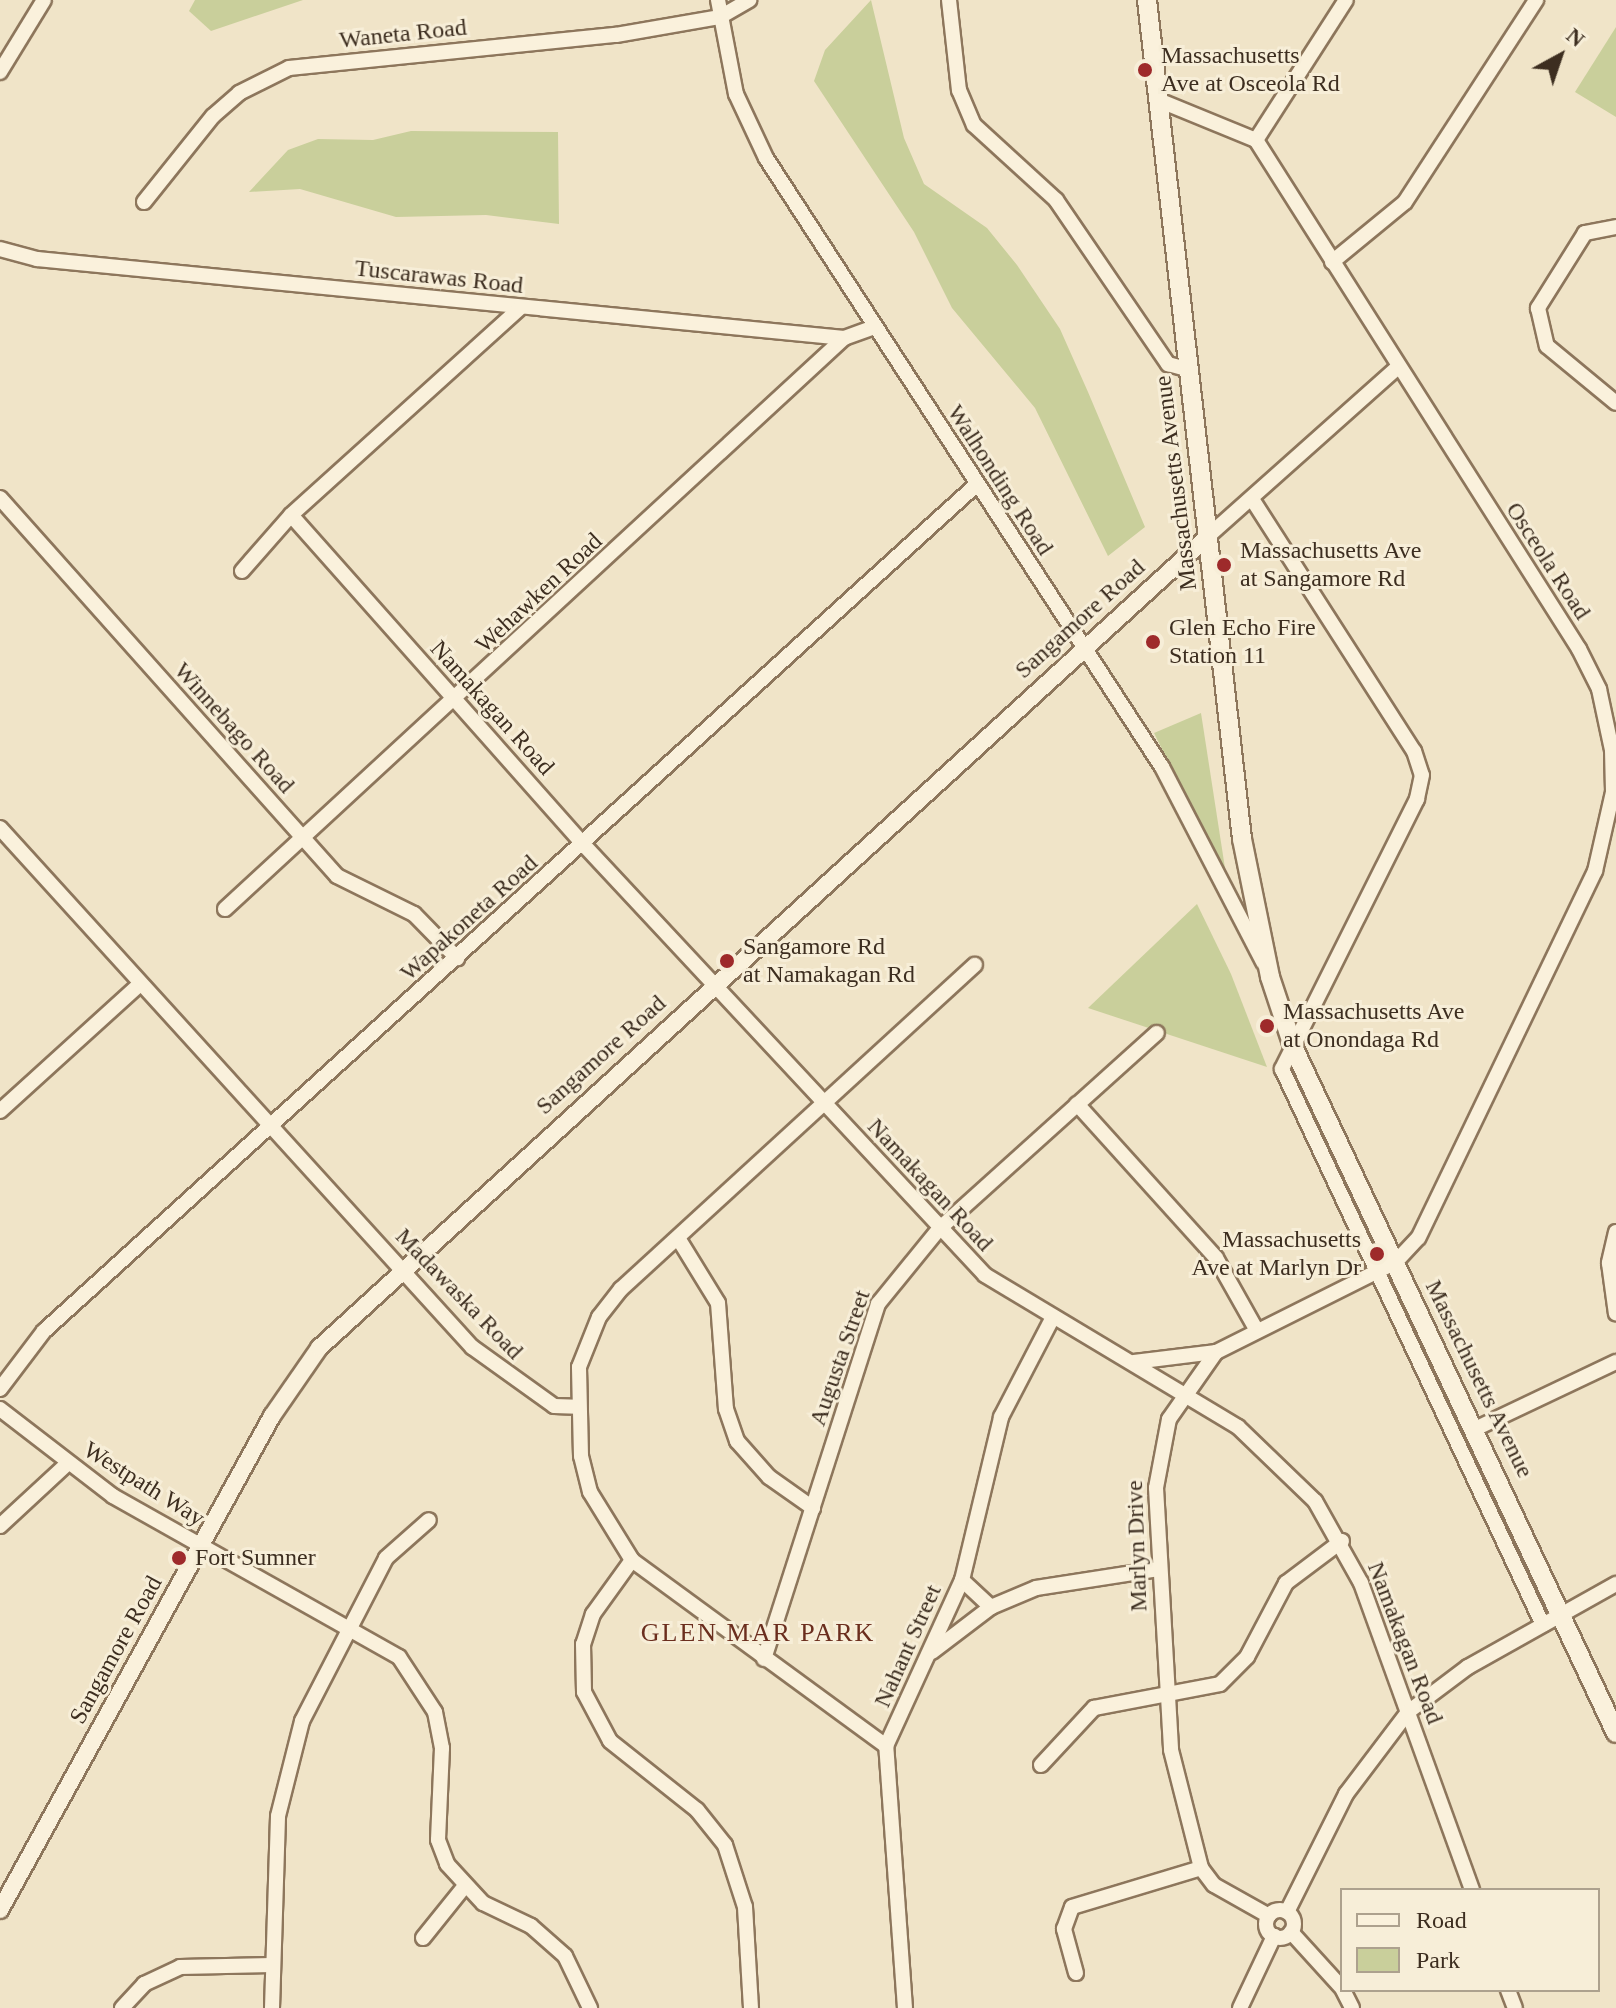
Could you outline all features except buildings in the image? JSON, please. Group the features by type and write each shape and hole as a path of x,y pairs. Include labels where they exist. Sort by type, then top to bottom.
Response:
{"main road":[{"name":"Massachusetts Avenue","path":"1147,0 1206,538 1253,912 1270,977 1294,1049 1611,1710 1616,1733"}],"street":[{"path":"0,72 44,0"},
{"name":"Walhonding Road","path":"718,0 750,124 975,486 1162,767 1270,977"},
{"path":"720,17 749,0"},
{"path":"949,0 959,90 974,125 1056,200 1168,364 1187,369"},
{"path":"1158,100 1256,140 1346,0"},
{"path":"1332,262 1405,202 1536,0"},
{"name":"Waneta Road","path":"144,202 213,116 239,93 289,68 720,17"},
{"name":"Osceola Road","path":"1256,140 1397,368 1579,649 1612,718 1613,792 1595,871 1418,1238 1396,1262"},
{"path":"1616,227 1585,233 1538,308 1547,346 1616,403"},
{"name":"Tuscarawas Road","path":"0,249 37,259 844,338 874,327"},
{"path":"242,571 291,515 521,307"},
{"name":"Wehawken Road","path":"225,909 844,338"},
{"name":"Sangamore Road","path":"0,1910 299,1374 402,1268 1084,647 1397,368"},
{"name":"Wapakoneta Road","path":"0,1389 44,1331 975,486"},
{"name":"Winnebago Road","path":"0,498 337,876 414,914 457,958"},
{"path":"1252,499 1414,751 1422,775 1417,799 1294,1049"},
{"name":"Namakagan Road","path":"291,515 583,844 716,983 939,1229 985,1275 1185,1395 1277,1459 1342,1541 1471,1888"},
{"name":"Madawaska Road","path":"0,828 6,846 140,984 503,1375 554,1406 577,1407"},
{"path":"886,1746 632,1560 590,1492 577,1407 579,1367 599,1317 678,1238 975,965"},
{"path":"0,1111 140,984"},
{"name":"Augusta Street","path":"764,1659 878,1304 939,1229 1157,1033"},
{"name":"Massachusetts Avenue","path":"1294,1049 1282,1069 1543,1625"},
{"path":"1077,1104 1216,1258 1256,1329"},
{"path":"1616,1232 1609,1263 1616,1314"},
{"path":"678,1238 718,1303 726,1409 737,1441 769,1477 813,1508"},
{"name":"Marlyn Drive","path":"1201,1868 1171,1750 1165,1693 1157,1463 1185,1395 1216,1352 1256,1329 1396,1262"},
{"name":"Nahant Street","path":"905,2008 886,1746 932,1652 962,1580 1001,1417 1053,1317"},
{"path":"1130,1362 1216,1352"},
{"path":"1477,1428 1616,1362"},
{"name":"Westpath Way","path":"0,1409 68,1463 201,1545 399,1657 435,1712 442,1748 438,1840 464,1887"},
{"path":"0,1526 68,1463"},
{"path":"272,2008 274,1864 288,1770 347,1625 386,1558 429,1520"},
{"path":"1041,1765 1094,1708 1165,1693 1206,1690 1240,1668 1286,1583 1342,1541"},
{"path":"632,1560 593,1614 583,1644 584,1692 610,1741 697,1810 725,1845 745,1907 751,2008"},
{"path":"932,1652 991,1607 1062,1579 1159,1569"},
{"path":"962,1580 991,1607"},
{"path":"1340,1987 1291,1932 1287,1912 1346,1794 1408,1712 1543,1625 1616,1584"},
{"path":"1076,1973 1064,1929 1072,1907 1201,1868 1214,1885 1269,1916 1287,1912"},
{"path":"423,1938 464,1887 531,1926 565,1956 590,2008"},
{"path":"1240,2008 1274,1936 1269,1916"},
{"path":"1274,1936 1291,1932"},
{"path":"122,2008 144,1984 180,1967 272,1965"}],"green space":[{"path":"195,0 303,0 211,31 189,11"},
{"path":"871,0 904,138 924,184 987,228 1017,265 1060,329 1088,392 1145,527 1108,556 1035,408 952,308 914,232 814,81 825,50"},
{"path":"1616,27 1616,117 1575,92"},
{"path":"411,131 558,132 559,224 486,215 396,217 300,189 249,192 288,150 318,139 373,140"},
{"path":"1201,713 1227,881 1154,733"},
{"path":"1197,904 1231,974 1267,1067 1088,1008"}],"place":[{"name":"Massachusetts Ave at Osceola Rd","path":"1145,70"},
{"name":"Massachusetts Ave at Sangamore Rd","path":"1224,565"},
{"name":"Glen Echo Fire Station 11","path":"1153,642"},
{"name":"Sangamore Rd at Namakagan Rd","path":"727,961"},
{"name":"Massachusetts Ave at Onondaga Rd","path":"1267,1026"},
{"name":"Massachusetts Ave at Marlyn Dr","path":"1377,1254"},
{"name":"Fort Sumner","path":"179,1558"}],"district":[{"name":"GLEN MAR PARK","path":"758,1633"}]}
